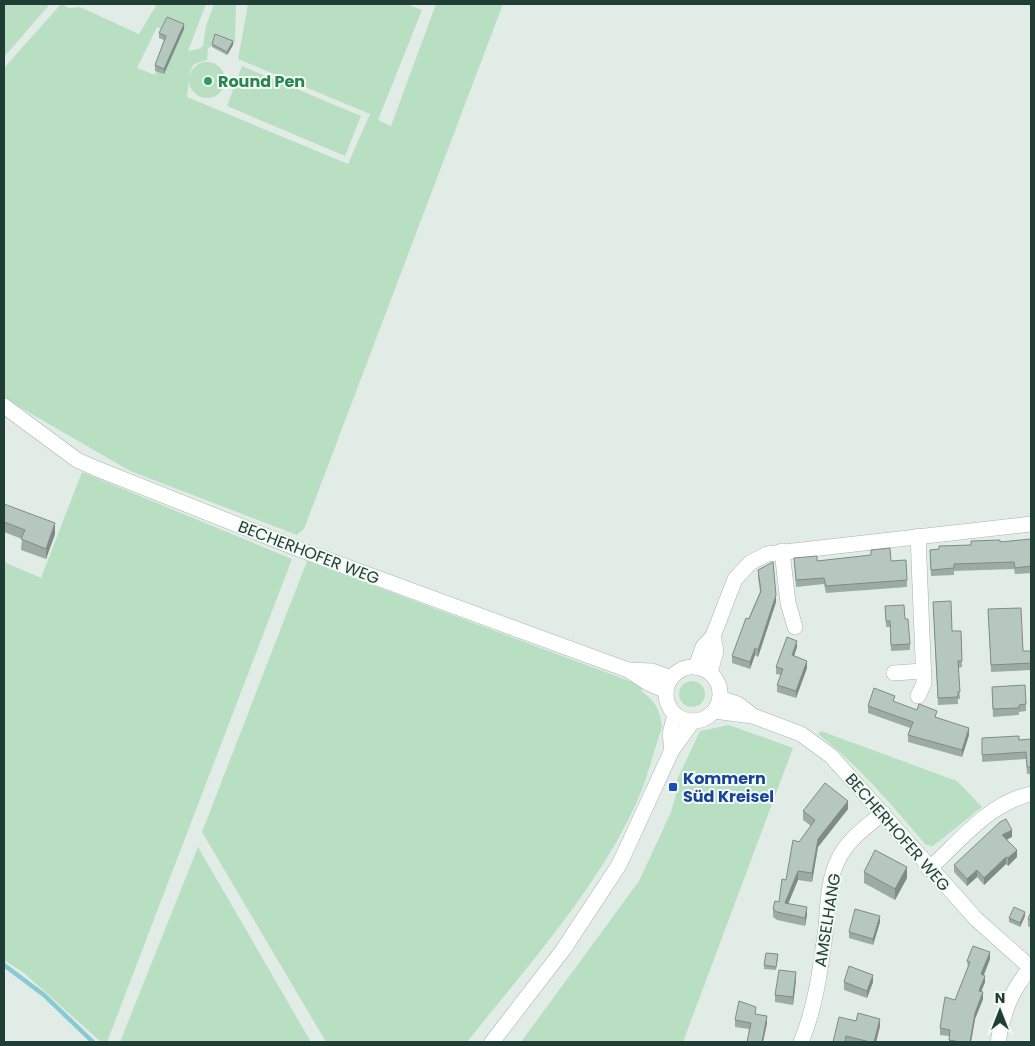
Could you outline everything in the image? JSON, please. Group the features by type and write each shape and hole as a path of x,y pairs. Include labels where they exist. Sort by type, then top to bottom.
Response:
{"street":[{"name":"BECHERHOFER WEG","path":"4,406 77,460 95,468 301,550 628,670 652,671 669,685"},
{"path":"703,670 716,651 713,636 735,579 750,563 767,554 1031,524"},
{"path":"918,536 924,683 918,696"},
{"path":"782,552 788,603 796,627"},
{"path":"682,669 703,670 718,684 717,705 708,716 693,720 675,714 667,700 669,685 682,669"},
{"path":"894,673 923,672"},
{"name":"BECHERHOFER WEG","path":"717,705 753,716 812,740 831,756 883,813 929,869 976,919 1031,968"},
{"path":"672,750 670,734 675,714"},
{"path":"492,1042 563,950 619,865 672,750 693,720"},
{"path":"929,869 992,811 1017,798 1031,794"},
{"name":"AMSELHANG","path":"801,1042 810,1023 825,936 831,881 838,860 850,841 883,813"},
{"path":"998,1042 1003,1013 1021,979 1031,968"}],"green space":[{"path":"4,4 50,4 4,57"},
{"path":"61,4 69,8 80,7 139,34 157,4 206,4 188,51 199,49 203,46 206,26 214,4 236,4 235,42 227,55 212,46 208,48 207,60 194,64 190,72 187,97 348,164 370,114 238,59 248,4 406,4 422,10 378,120 391,126 436,4 503,4 304,529 297,535 130,471 4,398 4,68","holes":["157,27 169,32 155,75 137,68"]},
{"name":"Round Pen","path":"207,62 220,67 225,80 220,93 207,98 194,93 189,80 194,67"},
{"path":"242,66 361,116 345,156 227,106"},
{"path":"82,472 292,559 107,1042 101,1042 24,973 4,960 4,562 41,578"},
{"path":"307,561 643,686 641,691 650,698 660,715 662,727 647,776 626,825 607,858 563,922 467,1042 326,1042 202,832"},
{"path":"692,681 701,685 705,694 701,703 692,707 683,703 679,694 683,685"},
{"path":"729,725 793,748 683,1042 521,1042 639,881 671,812 678,787 675,784 700,731"},
{"path":"821,731 957,781 982,807 933,846 926,845 861,773 818,734"},
{"path":"198,847 311,1042 120,1042"}],"building":[{"path":"167,17 184,24 164,69 155,65 166,36 159,33"},
{"path":"215,34 233,41 227,52 212,44"},
{"path":"4,504 55,523 46,549 21,539 25,530 4,522"},
{"path":"1031,539 1031,566 1015,568 1014,562 954,564 954,568 931,570 930,550 939,549 939,546 971,545 971,541 1000,540 1000,542"},
{"path":"890,548 891,561 906,560 907,580 826,586 824,578 796,580 794,558 817,556 817,561 871,555 871,550"},
{"path":"773,562 776,595 758,650 755,648 750,662 732,656 746,618 749,619 761,591 758,570"},
{"path":"951,601 952,631 961,631 962,661 958,661 960,692 958,692 958,697 938,698 933,602"},
{"path":"904,605 905,619 908,619 910,644 891,645 890,621 886,621 885,606"},
{"path":"1021,608 1023,651 1031,651 1031,663 991,665 988,609"},
{"path":"787,637 797,641 792,655 807,661 796,691 777,685 783,669 776,667"},
{"path":"1025,685 1026,704 1019,705 1019,708 993,709 992,687"},
{"path":"874,688 895,696 893,701 917,710 919,704 937,711 935,717 969,728 962,750 908,735 913,722 868,706"},
{"path":"1019,736 1019,740 1031,739 1031,767 1027,767 1026,752 982,755 982,738"},
{"path":"825,783 848,801 818,839 812,873 798,871 785,903 807,907 805,918 777,912 773,909 775,901 779,902 782,879 786,880 793,840 799,842 815,820 803,811"},
{"path":"1006,819 1012,830 1002,835 1017,850 1008,858 1006,857 984,878 977,870 967,879 954,865 1000,822"},
{"path":"875,850 907,867 895,889 864,872"},
{"path":"1014,907 1025,912 1020,923 1009,918"},
{"path":"855,909 880,916 873,939 849,932"},
{"path":"973,946 990,952 981,974 985,976 979,991 983,992 975,1013 970,1042 949,1040 950,1030 940,1028 945,997 955,1000 970,962 967,961"},
{"path":"766,953 778,954 776,967 764,965"},
{"path":"849,966 873,975 867,991 844,982"},
{"path":"779,970 796,972 793,997 775,995"},
{"path":"739,1001 756,1007 755,1014 767,1016 762,1042 747,1042 751,1023 735,1020"},
{"path":"858,1013 880,1019 874,1042 846,1036 845,1042 833,1042 839,1017 856,1021"}],"waterway":[{"path":"4,965 44,995 93,1042"}],"place":[{"name":"Round Pen","path":"208,81"},
{"name":"Kommern Süd Kreisel","path":"673,787"}]}
